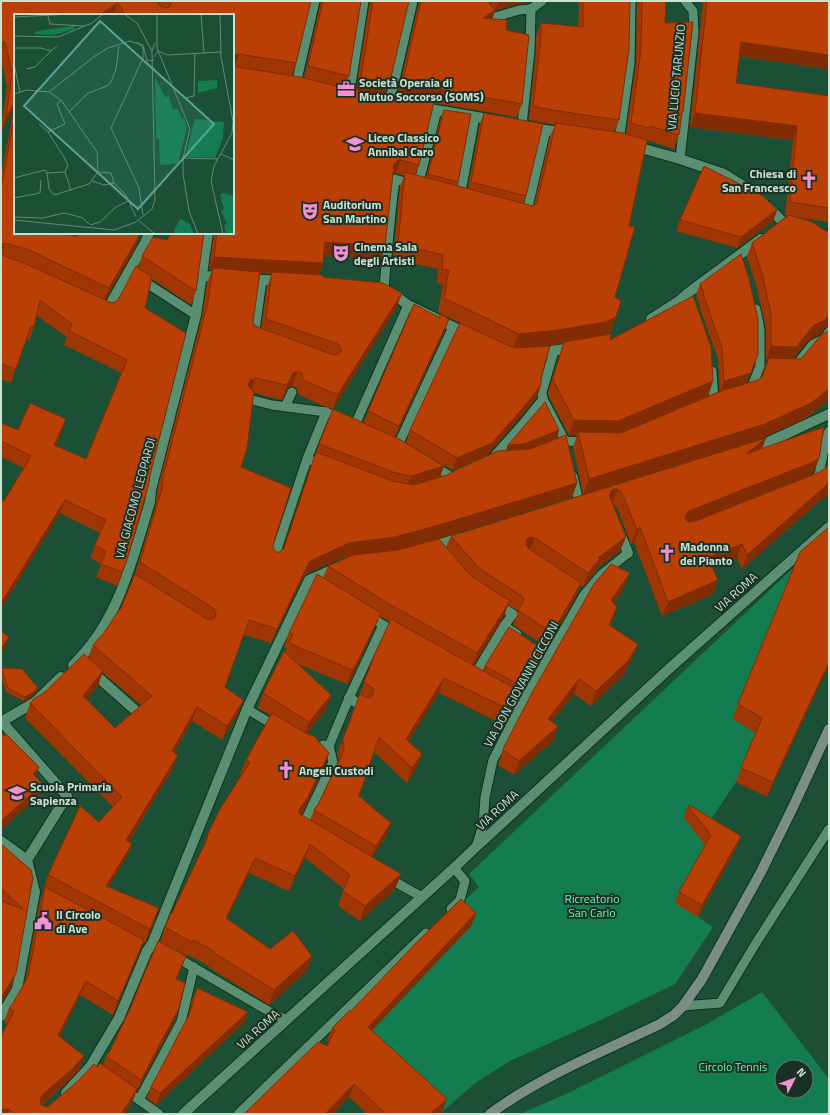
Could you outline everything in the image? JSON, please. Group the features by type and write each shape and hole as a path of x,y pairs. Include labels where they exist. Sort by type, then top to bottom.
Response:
{"main road":[{"path":"491,1114 522,1092 556,1073 660,1024 674,1015 683,1006 702,979 761,872 829,729"}],"street":[{"path":"345,96 361,98"},
{"path":"409,106 501,121"},
{"path":"519,124 575,135"},
{"path":"615,141 697,164 724,174 748,189 774,212 777,227"},
{"path":"641,324 689,297 741,258 777,227 803,229"},
{"path":"92,303 106,310 129,272 149,234"},
{"name":"VIA GIACOMO LEOPARDI","path":"1,722 35,702 93,644 130,581 150,502 151,490 196,315 208,234"},
{"path":"202,276 290,282"},
{"path":"380,287 408,305 479,339"},
{"path":"526,354 582,347"},
{"path":"739,452 762,445 829,414"},
{"path":"617,524 628,553"},
{"name":"VIA ROMA","path":"183,1114 454,868 671,667 829,527"},
{"path":"421,550 438,550 473,534"},
{"path":"58,1099 93,1069 119,1018 153,948 247,709 313,582 346,563"},
{"path":"78,660 135,710"},
{"path":"349,698 362,706"},
{"path":"1,722 67,796 27,860"},
{"path":"1,841 27,860 39,894 17,989 1,1016"}],"lane":[{"path":"296,84 316,1"},
{"path":"345,96 364,1"},
{"path":"388,102 393,88 413,1"},
{"path":"483,1 492,18 519,10 531,9 542,1"},
{"path":"615,141 630,63 631,1"},
{"name":"VIA LUCIO TARUNZIO","path":"680,159 694,33 693,11 685,1"},
{"path":"519,124 530,51 531,9"},
{"path":"380,287 395,179 422,187 438,110"},
{"path":"460,197 475,117"},
{"path":"518,213 526,215 546,130"},
{"path":"129,272 196,315"},
{"path":"261,340 254,338 262,280"},
{"path":"736,393 751,389 764,366 760,330 754,303"},
{"path":"249,399 272,405 326,412 359,426 408,305"},
{"path":"397,445 453,327"},
{"path":"787,368 793,368 813,344 824,339 829,332"},
{"path":"554,351 542,392 543,399 563,445 593,442"},
{"path":"712,362 714,400"},
{"path":"285,407 292,392"},
{"path":"504,459 487,461 543,399"},
{"path":"273,561 307,459 326,412"},
{"path":"804,484 811,481 818,475 826,438 829,431"},
{"path":"307,459 328,467"},
{"path":"425,461 452,477"},
{"path":"570,464 579,502"},
{"name":"VIA DON GIOVANNI CICCONI","path":"476,847 483,825 485,796 493,760 518,701 581,593 601,574 628,553"},
{"path":"474,676 504,626 513,614 489,598"},
{"path":"356,609 402,636"},
{"path":"307,830 300,826 308,815 333,762 329,746 349,698 383,625"},
{"path":"504,626 524,638"},
{"path":"247,709 286,732"},
{"path":"313,744 329,746"},
{"path":"683,1006 720,1004 756,943 829,830"},
{"path":"443,917 460,900 464,881 454,868"},
{"path":"382,874 422,897"},
{"path":"238,1114 431,928"},
{"path":"153,948 194,967 275,1015 287,1020"},
{"path":"139,1100 181,1022 194,967"},
{"path":"127,1092 159,1114"}],"green space":[{"name":"Ricreatorio San Carlo","path":"793,568 775,616 757,733 736,782 705,828 737,847 698,917 713,927 675,984 605,1018 510,1061 478,1081 442,1112 345,1023 454,910 479,887 469,874"},
{"name":"Circolo Tennis","path":"762,992 814,1059 774,1059 774,1099 814,1099 814,1060 829,1079 829,1114 520,1114 566,1094 707,1024"}],"building":[{"path":"1,1 156,1 160,6 165,8 169,7 171,1 311,1 296,63 239,54 234,56 234,14 124,14 118,3 101,14 14,14 14,104 6,117 12,73 5,42 1,42"},
{"path":"323,1 361,1 349,76 308,66"},
{"path":"373,1 409,1 389,82 361,78"},
{"path":"421,1 488,1 495,10 483,18 507,20 506,30 529,35 522,104 401,84"},
{"path":"583,1 630,1 629,49 619,120 533,106 541,38 541,23 583,27"},
{"path":"642,1 666,1 665,23 693,22 679,135 650,126 649,128 631,123 641,50"},
{"path":"707,1 829,1 829,55 741,42 736,83 829,96 829,208 790,202 797,126 695,113"},
{"path":"234,65 237,67 300,77 353,90 434,102 419,165 401,160 398,160 394,164 385,246 325,242 323,263 214,257 217,234 234,234"},
{"path":"444,110 471,114 458,182 428,174"},
{"path":"484,113 543,124 526,196 471,182"},
{"path":"14,120 14,234 69,234 76,237 78,234 140,234 109,288 29,250 5,243 1,246 1,188"},
{"path":"556,123 623,133 647,140 629,226 635,227 615,297 621,301 616,317 605,322 558,330 519,334 444,298 449,270 442,269 443,255 398,244 405,172 533,206 537,202"},
{"path":"704,166 763,196 777,210 741,237 680,220"},
{"path":"789,215 812,222 829,233 829,315 825,320 814,325 796,347 771,346 771,314 762,273 752,243"},
{"path":"170,234 204,234 196,291 142,256 153,237 167,240"},
{"path":"1,253 4,256 24,263 112,303 118,300 136,266 152,277 145,308 186,333 148,487 122,572 101,564 106,551 95,545 106,520 65,500 1,603 1,500 4,501 31,456 1,441 1,423 18,430 30,403 66,419 54,445 86,459 127,360 69,331 72,324 40,300 34,327 31,326 16,369 2,364 1,366"},
{"path":"741,254 749,279 758,319 758,354 751,373 724,381 722,348 700,284"},
{"path":"213,268 260,272 253,322 255,326 334,355 339,354 341,351 338,344 266,319 272,272 322,275 322,277 383,283 402,293 338,394 303,380 300,372 294,372 287,385 255,378 250,380 248,386 254,391 247,449 241,467 291,488 273,545 276,552 280,552 284,548 316,452 393,481 414,485 447,475 498,451 530,449 566,435 577,483 395,537 349,543 309,562 277,629 249,620 225,687 243,701 227,726 197,707 172,751 178,755 126,840 132,844 106,886 159,908 150,929 48,875 80,806 99,822 122,797 30,703 45,692 84,654 103,671 83,696 115,728 152,696 93,645 104,633 121,608 135,574 207,619 213,619 215,617 216,611 213,608 140,562 162,489 163,477 208,302"},
{"path":"693,296 711,347 713,381 618,421 574,420 553,378 564,342 611,334 610,340"},
{"path":"414,304 440,318 440,314 449,319 399,426 368,411"},
{"path":"460,323 514,348 550,346 541,378 541,385 522,409 492,443 457,458 410,430"},
{"path":"829,331 829,389 811,403 765,424 589,479 578,432 621,433 721,391 758,380 762,377 769,358 801,359 822,334"},
{"path":"545,402 559,430 524,444 508,445"},
{"path":"333,409 399,439 444,466 411,476 396,473 319,444"},
{"path":"824,427 819,458 813,462 689,511 686,514 685,519 688,522 693,522 820,472 829,464 829,483 747,555 742,544 708,557 718,580 668,602 640,527 637,530 622,493 618,489 611,491 610,497 626,537 598,558 600,559 588,573 535,538 529,537 526,540 526,545 528,548 581,583 552,633 518,610 523,603 523,597 479,568 451,536 766,438 746,454"},
{"path":"829,527 829,662 773,782 741,768 762,718 738,704 800,552"},
{"path":"439,539 471,576 510,601 477,653 391,605 328,566 353,555 398,550"},
{"path":"611,564 630,573 611,600 617,607 609,625 638,644 628,661 596,691 579,679 548,719 558,726 519,761 503,750 504,747 533,691 594,584"},
{"path":"317,574 381,613 356,665 352,670 289,643 293,634 289,633"},
{"path":"391,619 519,691 510,710 444,678 406,739 422,754 412,768 379,737 359,796 391,823 376,846 314,810 319,803 344,750 343,739 360,694 368,698 373,694 373,688 364,682"},
{"path":"509,627 544,650 523,687 485,666"},
{"path":"1,631 9,637 1,648"},
{"path":"284,651 331,695 309,722 263,693"},
{"path":"1,668 22,669 38,688 25,697 8,688"},
{"path":"272,713 307,734 314,736 329,753 308,797 300,808 300,814 401,874 365,906 343,891 350,875 310,844 295,876 255,858 226,918 270,949 293,931 312,956 274,990 216,954 211,949 193,940 192,942 165,927 220,809 250,762 246,760"},
{"name":"Scuola Primaria Sapienza","path":"1,732 4,736 6,734 39,767 33,774 43,784 1,821"},
{"path":"689,805 741,836 702,905 679,892 711,835 688,806"},
{"path":"1,844 31,870 33,878 16,973 1,998 1,901 23,909 1,888"},
{"path":"45,887 144,940 118,1001 86,981 58,1035 84,1056 71,1070 42,1095 40,1101 41,1105 47,1107 79,1080 94,1064 97,1067 100,1063 137,1089 121,1114 14,1114 9,1109 1,1109 1,1036 14,1011 9,1008 28,977"},
{"path":"461,899 476,913 368,1027 447,1099 430,1114 386,1114 354,1084 325,1114 244,1114 318,1042 327,1046 335,1030 332,1028 350,1010 351,1011 418,941"},
{"path":"158,941 186,956 176,979 185,983 179,1008 141,1080 106,1056 110,1051 129,1011"},
{"path":"197,988 248,1012 160,1093 151,1087 190,1013"}],"place":[{"name":"Società Operaia di Mutuo Soccorso (SOMS)","path":"346,89"},
{"name":"Liceo Classico Annibal Caro","path":"355,144"},
{"name":"Chiesa di San Francesco","path":"809,180"},
{"name":"Auditorium San Martino","path":"310,211"},
{"name":"Cinema Sala degli Artisti","path":"341,253"},
{"name":"Madonna del Pianto","path":"667,553"},
{"name":"Angeli Custodi","path":"286,770"},
{"name":"Scuola Primaria Sapienza","path":"17,793"},
{"name":"Il Circolo di Ave","path":"43,921"}]}
